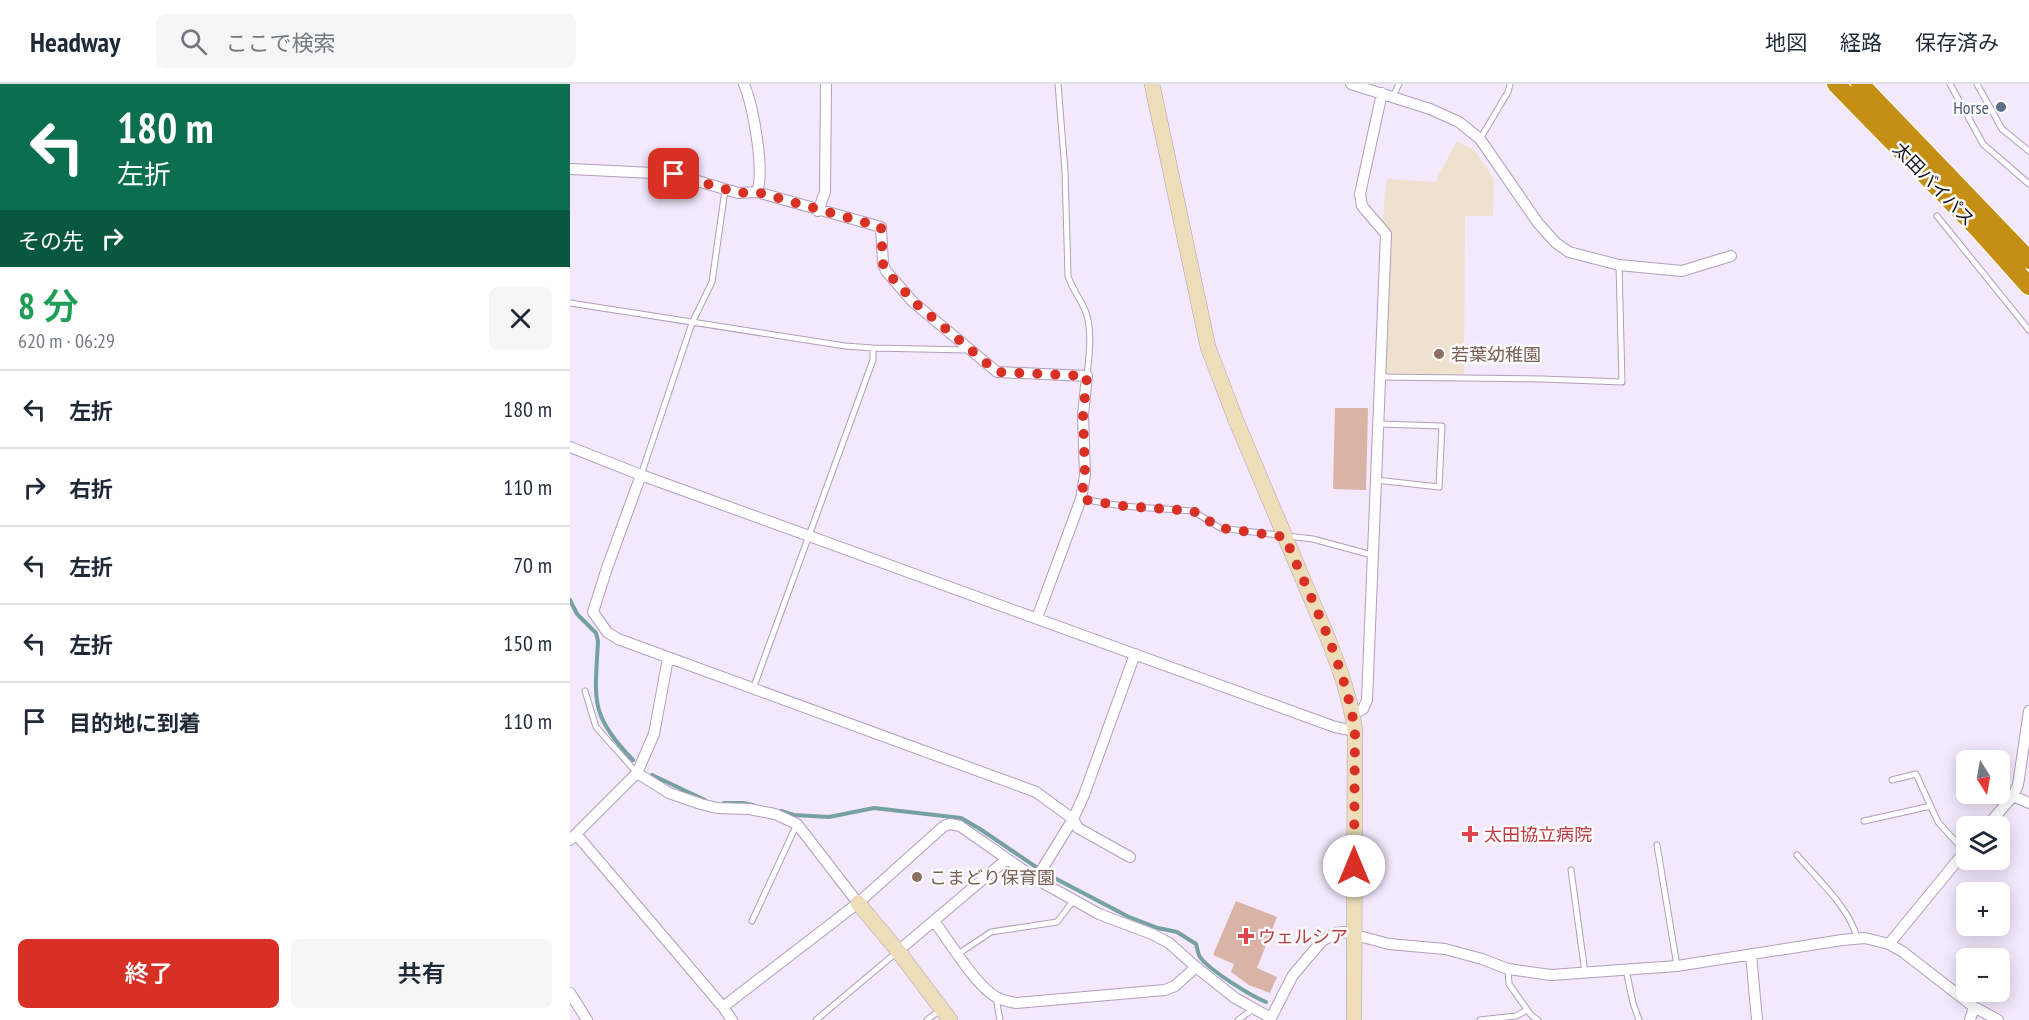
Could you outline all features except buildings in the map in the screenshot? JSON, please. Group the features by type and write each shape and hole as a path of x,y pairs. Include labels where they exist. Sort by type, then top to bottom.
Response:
{"highway":[{"name":"太田バイパス","path":"1836,84 1979,230 2029,286"},
{"name":"太田バイパス","path":"1866,88 2029,260"}],"street":[{"path":"744,84 753,117 760,165 760,184 757,192"},
{"path":"819,211 825,192 826,84"},
{"path":"1152,84 1208,347 1234,418 1342,675 1353,714 1355,731 1354,1020"},
{"path":"1351,84 1394,96 1460,122 1480,139 1538,223 1556,243 1569,252 1619,266 1682,272 1731,256"},
{"path":"1353,714 1363,709 1367,700 1386,234 1362,206 1360,194 1382,93"},
{"path":"570,169 674,174 738,193 757,192 881,227 883,264 886,271 914,302 997,372 1087,376 1083,415 1085,475 1081,499 1037,618"},
{"path":"570,447 641,475 1341,729 1355,731"},
{"path":"641,475 593,612 607,632 618,639 668,658 1036,792 1073,819 1078,828 1130,856"},
{"path":"1036,879 1073,819 1084,795 1136,654"},
{"path":"668,658 654,734 637,773 573,837 732,1020"},
{"path":"1996,816 2013,796 2018,785 2029,711"},
{"path":"637,773 669,793 701,804 717,808 749,809 775,814 797,824 946,1014"},
{"path":"2013,796 2029,803"},
{"path":"723,1007 858,903 944,826 950,824 960,826 1036,879 1099,914 1152,934 1169,943 1235,998 1271,1019 1293,975 1322,941 1336,933 1344,932 1389,944 1460,952 1508,969 1545,974 1677,966 1857,938 1889,944 1903,952 1974,1007 1998,1020"},
{"path":"898,951 1007,859"},
{"path":"1889,944 1956,863"},
{"path":"934,921 975,978 996,998 1016,1003 1165,990 1175,986 1196,967"},
{"path":"1752,954 1757,1020"},
{"path":"570,993 587,1020"},
{"path":"1970,1020 1974,1007"}],"lane":[{"path":"1058,84 1065,171 1068,276 1071,287 1086,311 1089,356 1087,376"},
{"path":"1394,96 1399,84"},
{"path":"1480,139 1508,92 1510,84"},
{"path":"1950,84 1983,144 2029,184"},
{"path":"1977,84 2002,129 2029,152"},
{"path":"2023,147 2029,143"},
{"path":"641,475 692,323 712,282 725,190"},
{"path":"1937,216 2029,330"},
{"path":"1379,377 1622,382 1619,266"},
{"path":"570,303 692,323 873,348 972,350"},
{"path":"753,689 873,360 873,348"},
{"path":"1375,479 1439,487 1442,426 1377,424"},
{"path":"1081,499 1122,506 1193,511 1220,528 1313,539 1372,555"},
{"path":"585,691 596,727 637,773"},
{"path":"1892,780 1916,774 1938,822 1956,841"},
{"path":"1863,821 1931,806"},
{"path":"752,921 797,824"},
{"path":"1657,845 1677,966"},
{"path":"1797,855 1842,908 1854,926 1857,938"},
{"path":"1571,870 1585,973"},
{"path":"958,954 991,932 1057,922 1074,900"},
{"path":"816,1020 898,951"},
{"path":"1508,969 1509,984 1527,1010 1538,1020"},
{"path":"1626,970 1639,1020"},
{"path":"996,998 1000,1020"},
{"path":"1238,1020 1254,1008"},
{"path":"1480,1020 1503,1019 1527,1010"},
{"path":"927,1020 946,1014"}],"shaded area":[{"path":"1457,141 1475,151 1494,179 1493,216 1465,216 1464,375 1384,373 1382,224 1387,179 1435,182"}],"waterway":[{"path":"570,600 577,614 596,633 598,641 596,693 602,718 609,731 633,760"},
{"path":"652,775 705,800"},
{"path":"724,803 753,805"},
{"path":"781,811 794,815 829,817 874,808 961,818 1036,867"},
{"path":"1045,873 1129,917 1158,928 1177,932 1196,944 1200,957 1212,969 1241,989 1266,1002"}],"place":[{"name":"Horse","path":"2001,107"},
{"name":"若葉幼稚園","path":"1439,354"},
{"name":"太田協立病院","path":"1470,834"},
{"name":"こまどり保育園","path":"917,877"},
{"name":"ウェルシア","path":"1246,936"}],"route":[{"path":"674,174 738,193 757,192 881,227 883,264 886,271 914,302 997,372 1087,376 1083,415 1085,475 1081,499 1122,506 1193,511 1220,528 1285,537 1329,641 1353,714 1355,731 1354,866"}]}
